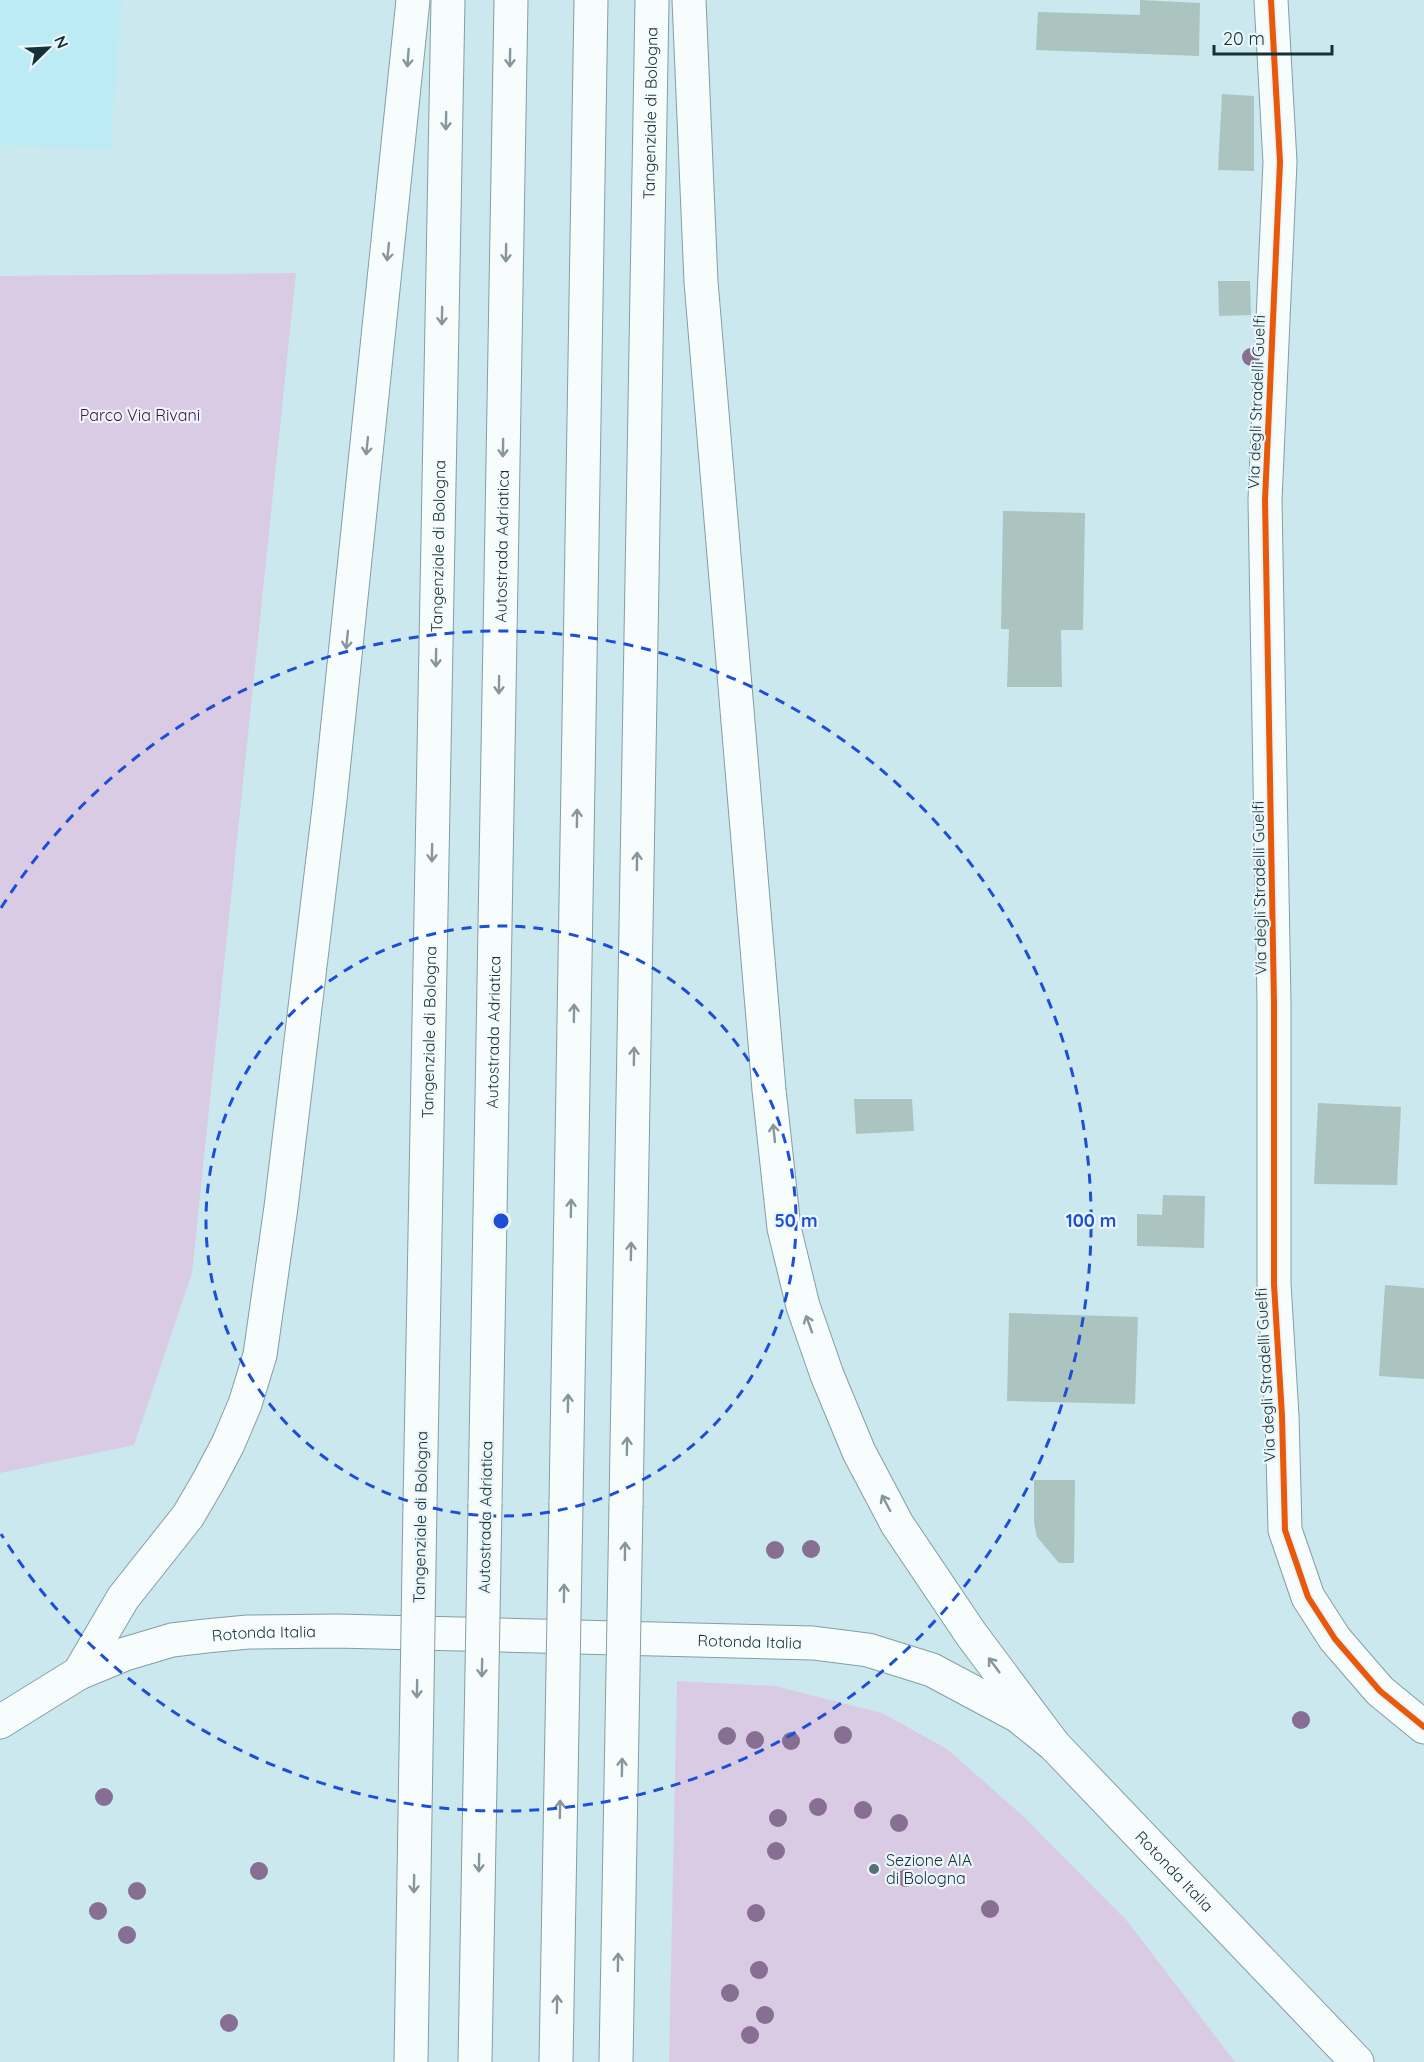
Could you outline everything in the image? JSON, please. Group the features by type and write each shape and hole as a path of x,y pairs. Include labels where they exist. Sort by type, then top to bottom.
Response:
{"main road":[{"path":"79,1673 123,1598 188,1516 209,1480 245,1404 260,1355 281,1207 330,800 413,0"},
{"name":"Tangenziale di Bologna","path":"411,2062 448,0"},
{"name":"Autostrada Adriatica","path":"475,2062 511,0"},
{"path":"556,2062 591,0"},
{"name":"Tangenziale di Bologna","path":"616,2062 652,0"},
{"path":"689,0 701,282 769,1090 784,1228 802,1306 827,1375 859,1452 897,1524 971,1634 1054,1745"},
{"name":"Via degli Stradelli Guelfi","path":"1271,0 1280,162 1265,500 1274,1003 1274,1284 1282,1416 1285,1530 1308,1597 1335,1639 1380,1691 1424,1727"},
{"name":"Rotonda Italia","path":"0,1722 79,1673 125,1654 172,1640 248,1632 337,1631 813,1643 868,1650 932,1670 1018,1716 1054,1745 1357,2062"}],"shaded area":[{"path":"0,0 122,0 110,149 0,145"}],"green space":[{"name":"Parco Via Rivani","path":"296,273 192,1273 134,1445 0,1473 0,276"},
{"name":"Sezione AIA di Bologna","path":"677,1681 775,1686 882,1713 947,1749 1022,1815 1128,1922 1235,2062 669,2062"}],"building":[{"path":"1140,0 1200,3 1199,56 1036,50 1038,12 1140,15"},
{"path":"1222,94 1254,96 1254,171 1218,170"},
{"path":"1218,281 1250,281 1251,315 1219,316"},
{"path":"1003,511 1085,513 1083,630 1061,630 1062,687 1007,687 1009,629 1001,629"},
{"path":"854,1099 912,1099 914,1131 856,1134"},
{"path":"1318,1103 1401,1107 1397,1185 1314,1184"},
{"path":"1163,1195 1205,1196 1204,1248 1137,1246 1137,1214 1162,1215"},
{"path":"1385,1285 1424,1288 1424,1379 1379,1376"},
{"path":"1009,1313 1138,1317 1135,1404 1007,1401"},
{"path":"1034,1480 1075,1480 1074,1563 1059,1563 1037,1537 1034,1523"}],"cycle path":[{"path":"1271,0 1280,162 1265,500 1274,1003 1274,1284 1282,1416 1285,1530 1308,1597 1335,1639 1380,1691 1424,1727"}],"place":[{"name":"Sezione AIA di Bologna","path":"874,1869"}]}
